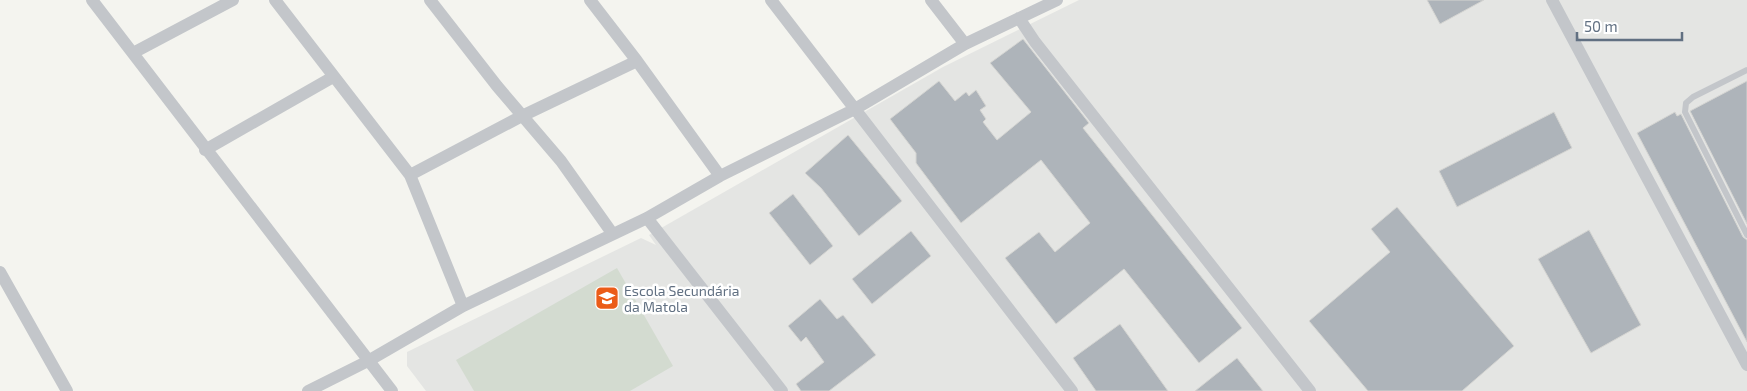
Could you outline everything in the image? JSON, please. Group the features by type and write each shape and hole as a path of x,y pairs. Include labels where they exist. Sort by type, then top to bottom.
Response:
{"street":[{"path":"92,0 205,150 392,391"},
{"path":"133,54 233,0"},
{"path":"274,0 410,175 463,306"},
{"path":"430,0 522,116 561,161 612,233"},
{"path":"590,0 637,61 720,176"},
{"path":"771,0 1072,391"},
{"path":"931,0 965,44"},
{"path":"308,391 368,361 463,306 612,233 647,218 720,176 855,109 965,44 1057,0"},
{"path":"1552,0 1747,365"},
{"path":"1019,18 1035,42 1310,391"},
{"path":"410,175 522,116 637,61"},
{"path":"205,150 333,77"},
{"path":"647,218 782,391"},
{"path":"0,272 67,391"}],"lane":[{"path":"1747,70 1693,97 1686,103 1685,112 1747,234"}],"shaded area":[{"path":"1079,0 1747,0 1747,391 426,391 407,366 407,352 641,238 656,245 649,235 943,67"},
{"path":"617,268 673,366 630,391 474,391 456,360"}],"building":[{"path":"1427,0 1484,0 1440,24"},
{"path":"1023,39 1089,123 1083,128 1242,328 1199,363 1124,269 1056,324 1005,258 1039,232 1055,252 1090,223 1041,160 961,223 916,163 916,153 890,119 939,81 955,101 966,92 969,96 976,90 986,106 980,110 986,119 983,122 997,140 1031,112 990,63"},
{"path":"1747,81 1747,224 1690,111"},
{"path":"1554,112 1572,148 1457,207 1439,171"},
{"path":"1675,112 1677,116 1681,114 1743,237 1747,240 1747,342 1637,133"},
{"path":"848,135 902,201 859,236 821,188 805,173"},
{"path":"793,194 833,246 810,265 769,213"},
{"path":"1397,207 1514,346 1462,391 1368,391 1309,321 1390,252 1371,229"},
{"path":"1589,230 1641,325 1591,353 1538,259"},
{"path":"911,231 931,256 872,304 852,279"},
{"path":"820,299 837,319 843,315 876,355 829,391 801,391 796,384 824,362 806,337 801,342 788,326"},
{"path":"1120,324 1168,391 1096,391 1073,358"},
{"path":"1237,358 1263,391 1195,391 1215,375"}],"place":[{"name":"Escola Secundária da Matola","path":"607,298"}]}
